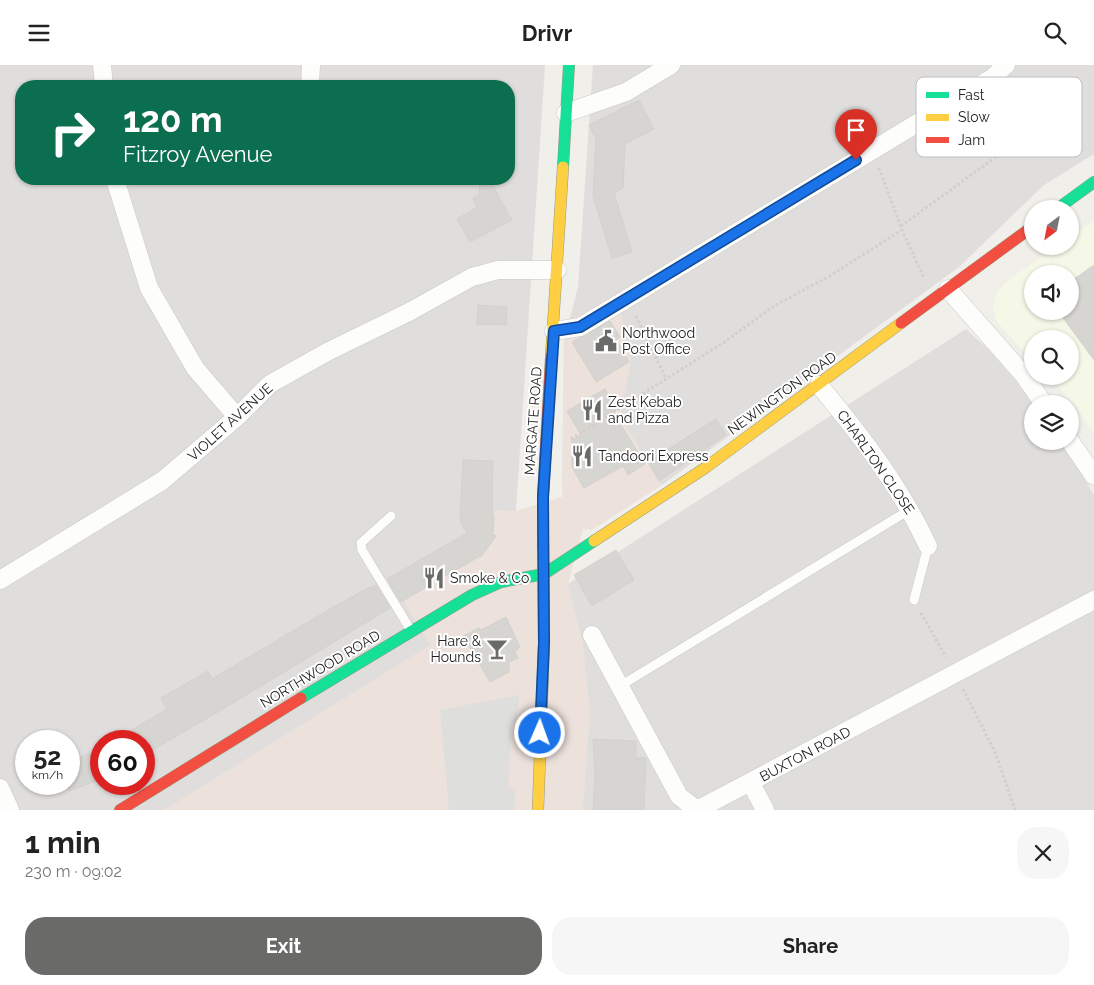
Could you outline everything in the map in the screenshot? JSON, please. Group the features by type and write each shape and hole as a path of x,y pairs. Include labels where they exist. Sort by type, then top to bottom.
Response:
{"main road":[{"name":"MARGATE ROAD","path":"538,810 544,643 543,497 569,65"},
{"path":"1069,200 1094,182"},
{"name":"NEWINGTON ROAD","path":"544,574 705,468 1024,233"},
{"name":"NORTHWOOD ROAD","path":"120,810 277,712 472,595 501,583 544,574"}],"street":[{"path":"102,65 103,80"},
{"path":"310,80 311,65"},
{"path":"566,113 626,92 671,65"},
{"path":"993,77 1006,65"},
{"path":"554,331 580,327 916,124"},
{"path":"117,185 149,288 194,368 237,417"},
{"name":"VIOLET AVENUE","path":"0,579 162,481 237,417 270,384 472,277 498,270 557,270"},
{"path":"948,289 1023,374 1038,395"},
{"name":"CHARLTON CLOSE","path":"819,385 865,441 911,509 928,546"},
{"path":"1076,450 1094,475"},
{"name":"BUXTON ROAD","path":"592,635 679,796 697,810 1094,600"},
{"path":"750,783 765,810"},
{"path":"0,788 10,810"}],"lane":[{"path":"620,686 911,509"},
{"path":"391,516 361,543 362,550 412,632"},
{"name":"CHARLTON CLOSE","path":"914,600 928,546"}],"path":[{"path":"872,150 902,228 934,299"},
{"path":"546,455 723,343 774,307 828,277 902,228 997,157"},
{"path":"628,298 666,379"},
{"path":"914,600 996,754 1016,810"}],"shaded area":[{"path":"0,65 545,65 516,511 509,810 0,810"},
{"path":"593,65 1094,65 1094,154 1044,185 1028,200 1024,200 1024,204 959,267 662,485 562,497 564,341 578,287"},
{"path":"1094,221 1094,434 1079,411 1079,395 1066,395 1056,385 1079,385 1079,330 1024,330 1024,351 997,322 993,307 997,292 1011,278 1024,269 1024,320 1079,320 1079,265 1030,265 1045,255 1079,255 1079,232"},
{"path":"621,313 631,361 620,417 662,485 592,530 583,529 568,584 583,644 590,711 583,810 164,810 430,645 389,578 467,533 468,512 494,515 495,510 516,511 562,497 564,341"},
{"path":"966,329 990,351 1028,395 1024,395 1024,450 1068,450 1094,495 1094,810 559,810 568,584"},
{"path":"519,695 516,723 512,724 508,788 516,789 514,810 449,810 440,710"}],"building":[{"path":"639,100 654,129 625,144 623,188 614,193 632,252 612,258 593,196 596,139 589,125"},
{"path":"480,185 492,185 512,220 470,242 457,219 477,207 473,198 479,195"},
{"path":"1094,265 1094,360 1079,340 1079,330 1072,330 1065,320 1079,320 1079,276"},
{"path":"478,305 507,307 506,325 477,324"},
{"path":"610,321 620,337 616,339 629,362 596,382 572,342"},
{"path":"605,389 617,409 613,412 645,464 628,475 623,466 584,488 572,467 572,440 581,435 567,411"},
{"path":"716,419 726,435 659,481 648,462"},
{"path":"463,460 493,461 492,514 494,515 493,535 496,536 481,557 401,602 387,579 467,533 460,521"},
{"path":"616,550 634,580 592,606 574,575"},
{"path":"376,585 390,608 228,706 155,749 155,730 132,730 167,709 161,698 208,671 212,679 328,610"},
{"name":"Hare & Hounds","path":"506,617 520,647 515,652 518,658 509,662 509,672 490,682 463,636 479,628 481,630"},
{"path":"593,739 636,741 636,758 646,758 644,810 593,810 595,772"},
{"path":"90,753 90,783 80,787 80,757"}],"traffic: fast":[{"path":"563,167 569,65"},
{"path":"1069,200 1094,182"},
{"path":"301,698 472,595 501,582 544,574 594,541"}],"traffic: slow":[{"path":"551,357 563,167"},
{"path":"594,541 705,468 901,323"},
{"path":"538,810 544,643 543,548"}],"traffic: jam":[{"path":"901,323 1024,233"},
{"path":"543,548 543,496 551,357"},
{"path":"120,810 301,698"}],"place":[{"name":"Northwood Post Office","path":"606,341"},
{"name":"Zest Kebab and Pizza","path":"592,410"},
{"name":"Tandoori Express","path":"582,456"},
{"name":"Smoke & Co","path":"434,578"},
{"name":"Hare & Hounds","path":"497,649"}],"route":[{"path":"540,733 544,643 543,497 554,331 580,327 856,160"}]}
